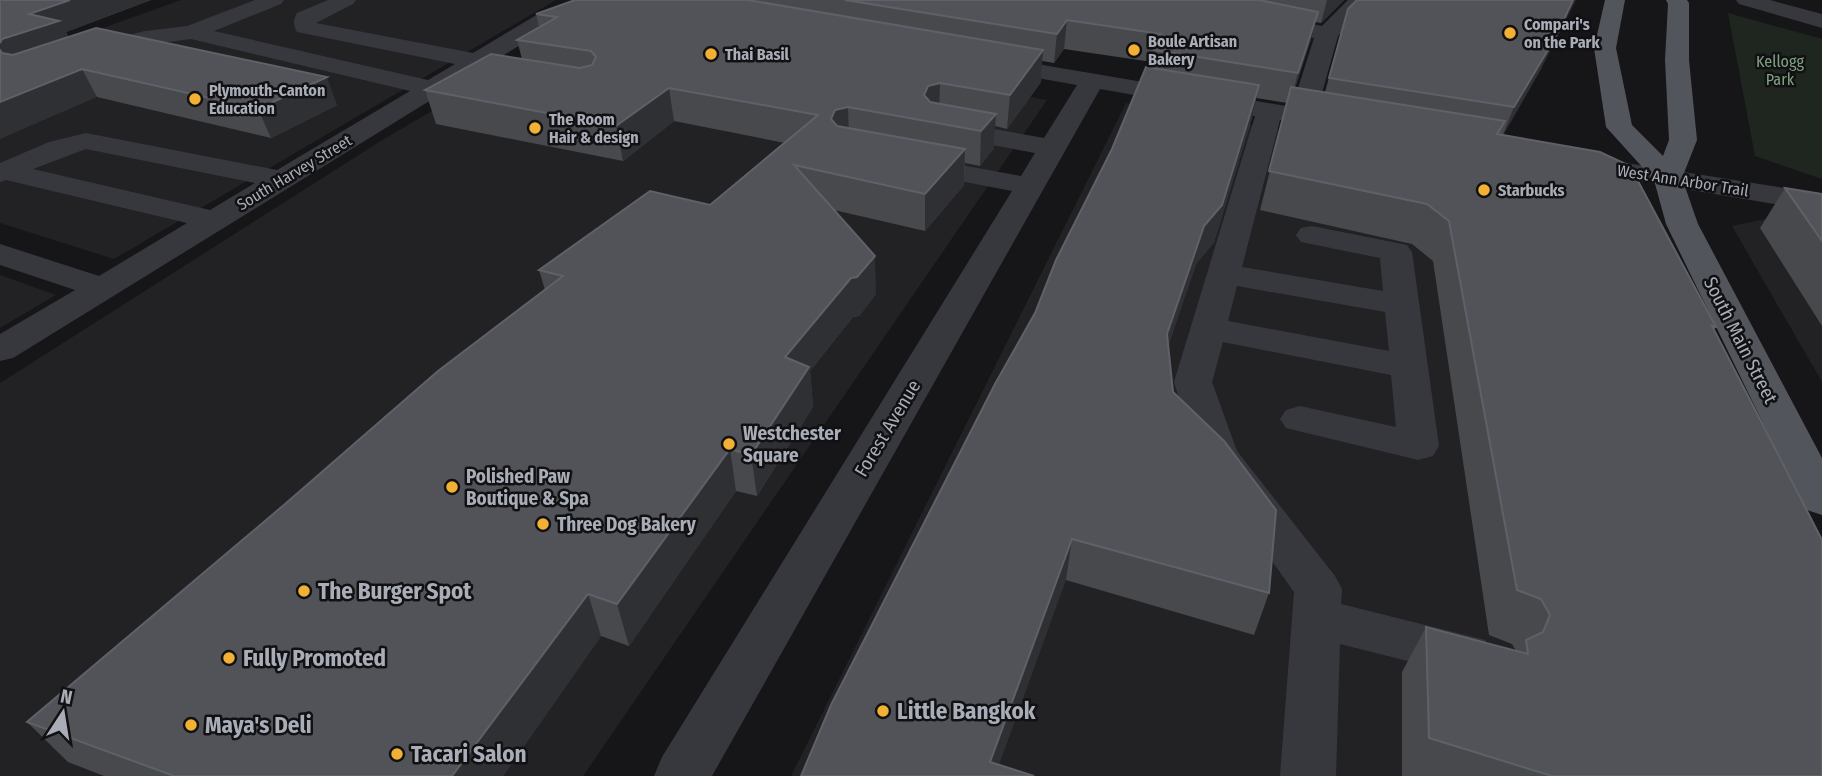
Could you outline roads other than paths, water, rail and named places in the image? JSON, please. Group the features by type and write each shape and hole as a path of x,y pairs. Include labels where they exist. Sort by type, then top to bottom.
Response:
{"main road":[{"name":"South Main Street","path":"1615,0 1605,48 1619,127 1668,178 1682,223 1822,499"},
{"path":"1668,178 1683,140 1677,60 1679,3 1676,0"}],"street":[{"path":"64,59 116,43 191,33 274,0"},
{"path":"346,0 305,18 305,27 468,66 502,77"},
{"name":"South Harvey Street","path":"0,350 551,16 592,0"},
{"path":"1162,0 1327,34"},
{"path":"1308,776 1318,589 1219,456 1193,382 1224,274 1286,114 1327,34 1360,0"},
{"path":"1745,0 1819,18"},
{"path":"191,33 431,88"},
{"path":"969,59 1357,126"},
{"name":"Forest Avenue","path":"682,776 1092,81"},
{"path":"939,127 1053,148"},
{"path":"2,172 59,148 86,141 281,179"},
{"name":"West Ann Arbor Trail","path":"1550,158 1822,203"},
{"path":"888,160 1030,186"},
{"path":"2,172 215,220"},
{"path":"1300,419 1418,446 1396,251 1312,235"},
{"path":"0,254 103,288"},
{"path":"1224,274 1402,304"},
{"path":"1208,328 1410,367"},
{"path":"1316,618 1493,661"}],"place":[{"name":"Compari's on the Park","path":"1510,33"},
{"name":"Boule Artisan Bakery","path":"1134,50"},
{"name":"Thai Basil","path":"711,54"},
{"name":"Plymouth-Canton Education","path":"195,99"},
{"name":"The Room Hair & design","path":"535,128"},
{"name":"Starbucks","path":"1484,190"},
{"name":"Westchester Square","path":"729,444"},
{"name":"Polished Paw Boutique & Spa","path":"452,487"},
{"name":"Three Dog Bakery","path":"543,524"},
{"name":"The Burger Spot","path":"304,591"},
{"name":"Fully Promoted","path":"229,658"},
{"name":"Little Bangkok","path":"883,711"},
{"name":"Maya's Deli","path":"191,725"},
{"name":"Tacari Salon","path":"397,754"}],"park label":[{"name":"Kellogg Park","path":"1780,70"}]}
